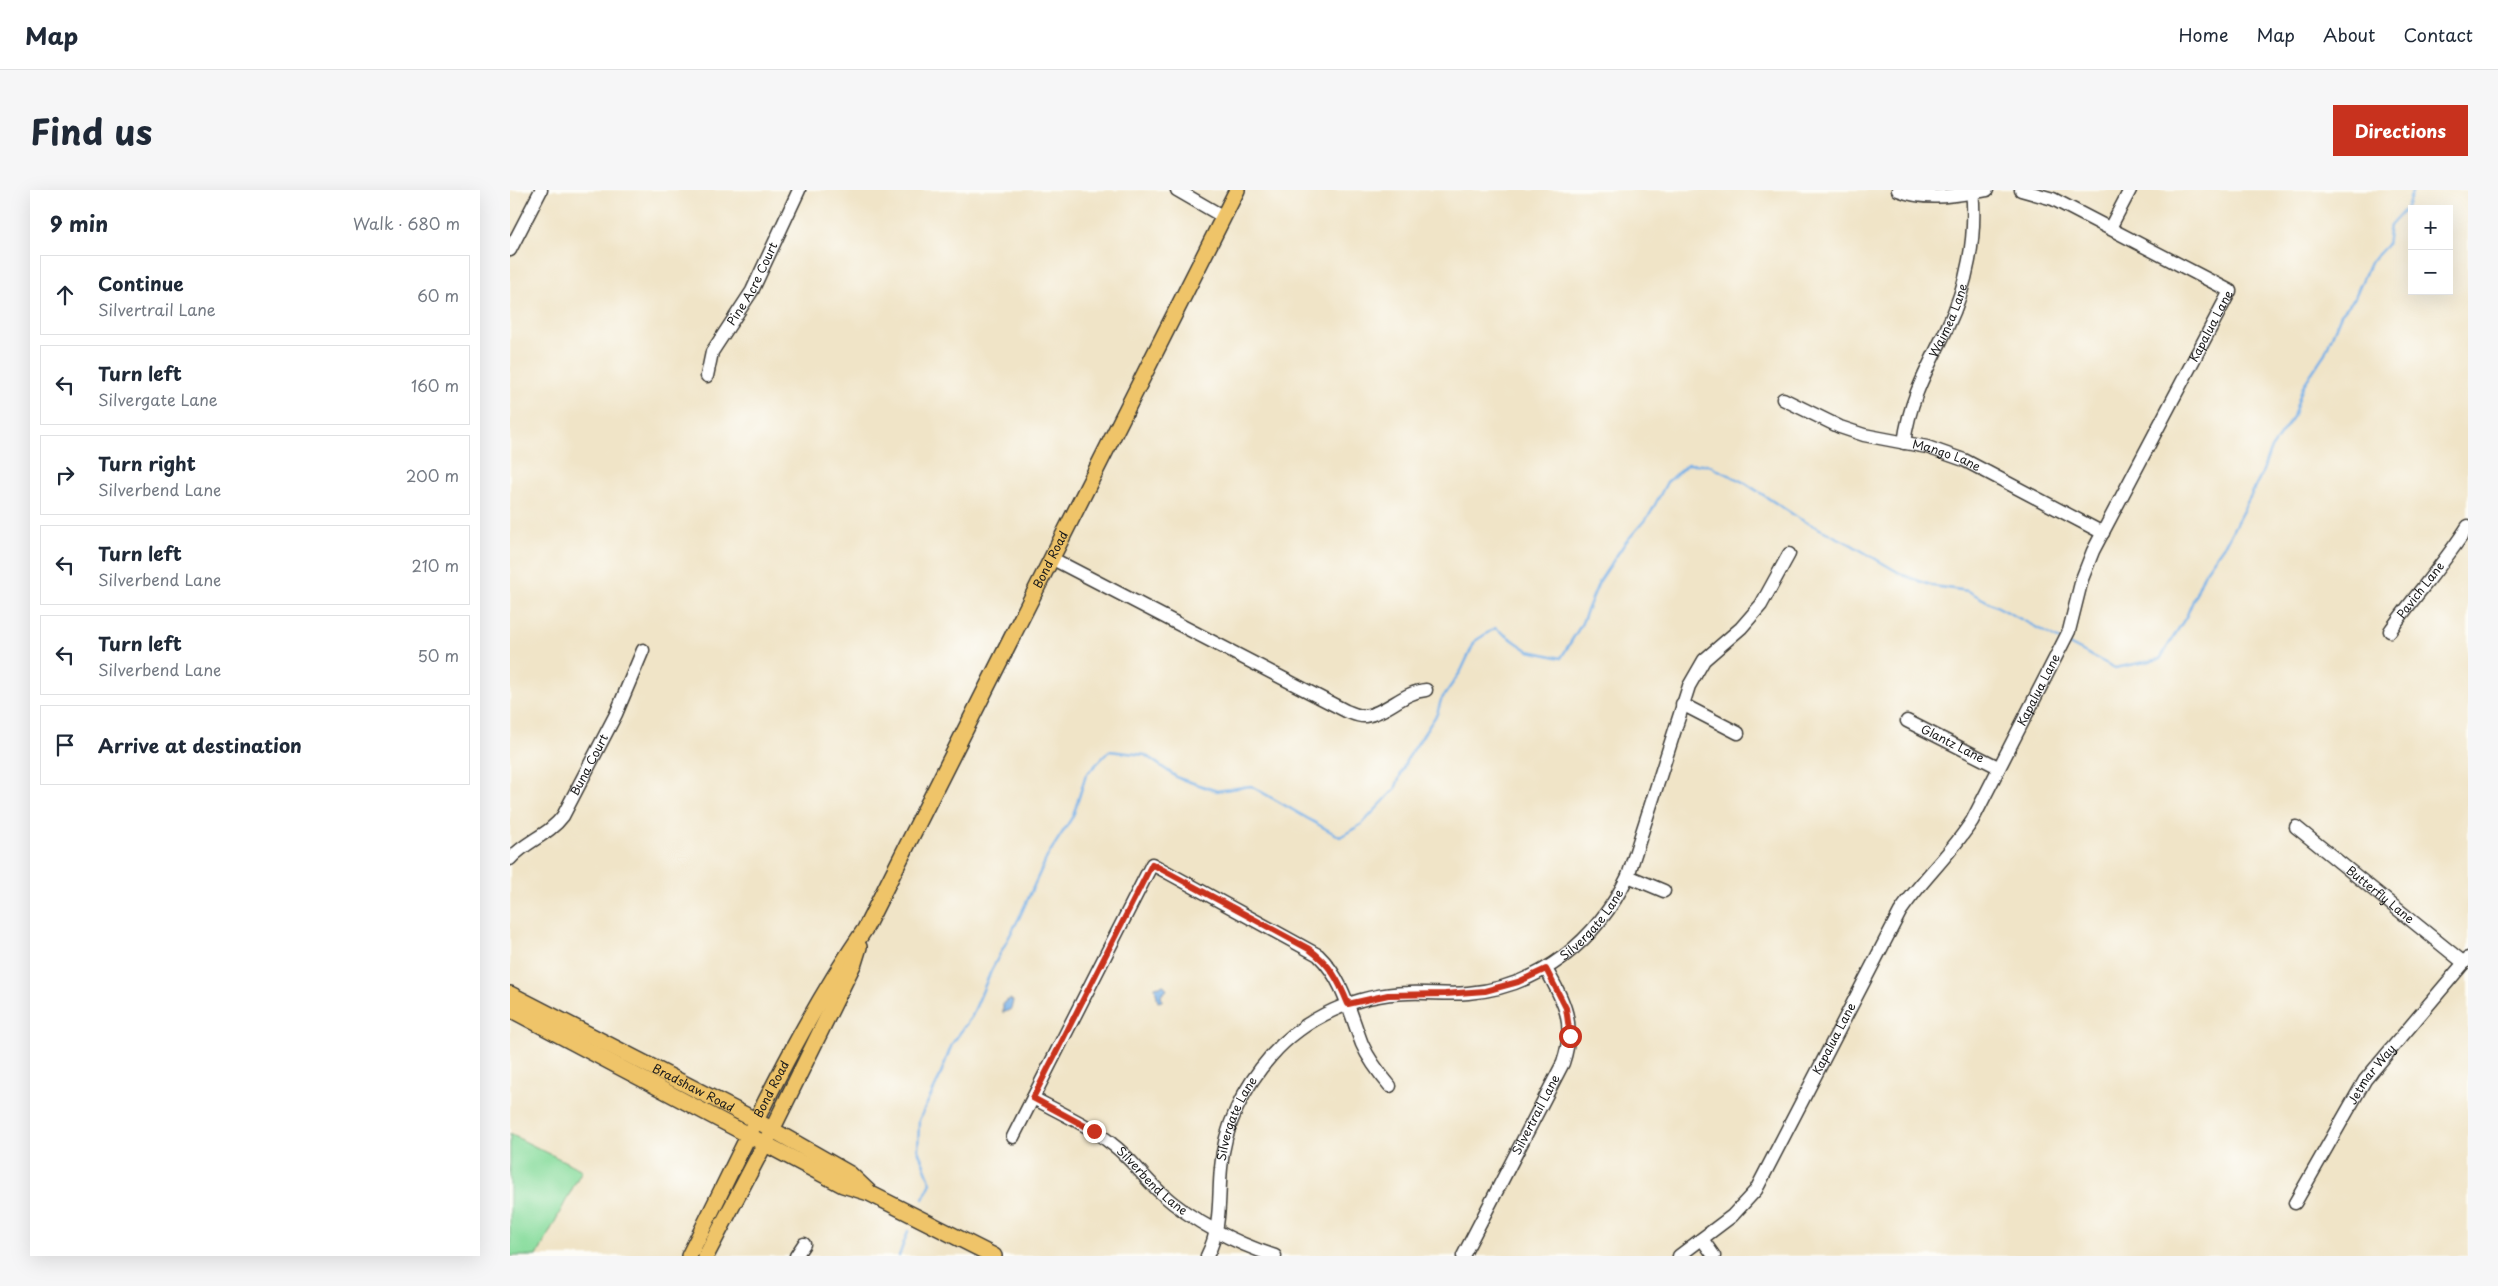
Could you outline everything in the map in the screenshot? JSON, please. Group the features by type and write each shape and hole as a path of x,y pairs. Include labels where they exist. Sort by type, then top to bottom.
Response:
{"main road":[{"name":"Bond Road","path":"689,1256 804,1027 865,929 1222,216 1237,190"},
{"name":"Bond Road","path":"706,1256 811,1052 854,963 865,929"},
{"path":"811,1052 817,1026 832,995 829,984"},
{"name":"Bradshaw Road","path":"510,994 757,1121 768,1137 843,1185 869,1193 994,1256"},
{"name":"Bradshaw Road","path":"510,1009 749,1136 768,1137"}],"street":[{"path":"510,250 540,190"},
{"name":"Pine Acre Court","path":"708,376 712,352 752,290 799,190"},
{"path":"1177,190 1222,216"},
{"path":"1898,190 1936,198 1987,190"},
{"name":"Kapalua Lane","path":"1679,1256 1732,1216 1756,1190 1900,912 1926,877 1960,840 1972,821 2069,631 2085,572 2103,533 2230,291 2053,199 2021,190"},
{"path":"2110,228 2130,190"},
{"name":"Waimea Lane","path":"1904,442 1917,389 1946,329 1962,288 1972,237 1972,192"},
{"name":"Mango Lane","path":"1783,399 1840,427 1864,435 1927,447 1964,460 2103,533"},
{"name":"Pavich Lane","path":"2390,631 2412,600 2449,556 2468,526"},
{"name":"Silvergate Lane","path":"1207,1256 1217,1230 1224,1146 1237,1107 1259,1069 1287,1040 1318,1018 1348,1004 1388,995 1485,991 1518,982 1546,969 1565,956 1593,931 1618,895 1628,876 1689,686 1704,660 1751,618 1767,594 1789,554"},
{"path":"1051,558 1346,711 1363,717 1415,691 1426,690"},
{"name":"Buna Court","path":"510,859 527,845 551,830 563,816 616,714 643,650"},
{"path":"1682,704 1738,733"},
{"name":"Glantz Lane","path":"1907,722 1998,767"},
{"name":"Butterfly Lane","path":"2296,827 2466,960"},
{"path":"1013,1137 1152,864 1309,949 1326,963 1335,974 1363,1046 1372,1063 1390,1086"},
{"path":"1628,876 1664,892"},
{"name":"Jetmar Way","path":"2295,1204 2365,1080 2466,960"},
{"name":"Silvertrail Lane","path":"1463,1256 1564,1063 1568,1050 1569,1022 1566,1008 1546,969"},
{"name":"Silverbend Lane","path":"1033,1098 1094,1131 1113,1144 1171,1201 1217,1230 1244,1244 1275,1256"},
{"path":"1702,1239 1714,1256"},
{"path":"796,1256 804,1244"}],"green space":[{"path":"510,1134 582,1170 537,1256 510,1256"}],"water":[{"path":"1164,985 1167,990 1161,995 1162,1001 1158,1002 1155,987"},
{"path":"1010,999 1013,1001 1011,1009 1003,1013 1003,1003"}],"waterway":[{"path":"2067,643 2115,668 2160,659 2187,615 2205,572 2227,541 2261,476 2270,450 2293,417 2303,386 2325,353 2341,314 2354,299 2370,263 2387,245 2390,226 2407,207 2413,190"},
{"path":"923,1199 931,1183 918,1150 919,1120 938,1081 952,1044 972,1016 991,971 1019,918 1048,855 1073,816 1086,775 1109,751 1145,755 1178,778 1217,791 1251,786 1340,837 1362,824 1395,789 1406,761 1437,714 1441,700 1461,671 1475,641 1495,628 1529,651 1561,658 1581,625 1599,582 1625,543 1650,514 1667,482 1688,464 1708,465 1745,483 1800,519 1850,544 1903,575 1933,586 1968,591 2060,640"},
{"path":"899,1256 908,1231"}],"route":[{"path":"1094,1131 1033,1098 1152,864 1318,955 1335,974 1348,1004 1368,998 1408,993 1445,994 1485,991 1518,982 1546,969 1566,1008 1570,1036"}]}
